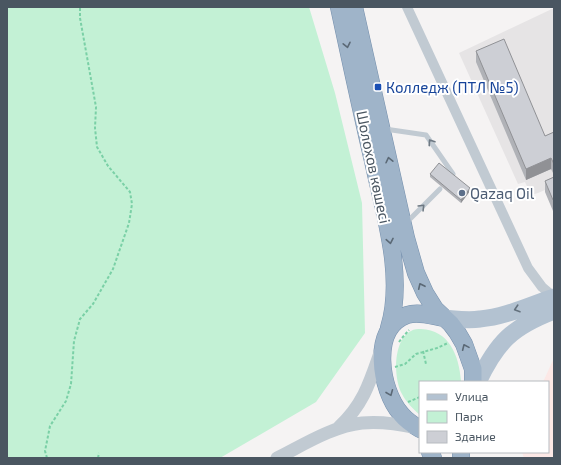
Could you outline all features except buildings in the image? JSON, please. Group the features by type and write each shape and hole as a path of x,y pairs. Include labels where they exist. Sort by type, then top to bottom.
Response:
{"highway":[{"name":"Шолохов көшесі","path":"339,7 390,241 393,261 395,305 391,337 382,354 386,384 400,413 408,421 419,428"},
{"name":"Шолохов көшесі","path":"354,7 416,274 435,309 451,324 464,344 473,369 473,381"},
{"path":"391,337 397,321 407,315 418,313 443,318"}],"main road":[{"path":"443,318 468,320 481,319 503,314 554,297"},
{"path":"479,381 496,348 515,330 538,317 554,311"}],"street":[{"path":"407,7 528,268 542,287 554,297"},
{"path":"338,428 356,409 366,392 391,337"},
{"path":"276,458 338,428 363,423 397,424 419,429"}],"lane":[{"path":"382,128 426,135 453,174"},
{"path":"404,226 440,189"}],"path":[{"path":"47,458 45,451 50,426 66,401 71,384 74,341 80,319 92,304 113,269 129,223 132,204 130,192 108,166 97,147 95,128 96,107 80,18 80,7"},
{"path":"391,337 402,338 412,328"},
{"path":"394,363 394,368 405,364 416,354 422,351 437,348 450,341 452,346"},
{"path":"422,351 426,364"},
{"path":"405,404 419,397"},
{"path":"98,458 99,453"}],"shaded area":[{"path":"554,8 554,186 531,195 525,182 518,184 459,53"},
{"path":"554,358 554,458 524,458 522,453 549,453 549,381 543,381"}],"green space":[{"path":"7,7 309,7 335,93 362,203 365,333 316,402 220,458 7,458"},
{"path":"415,329 431,330 445,339 455,353 461,381 419,381 419,414 402,394 397,379 396,369 396,360 401,342 405,336"}],"place":[{"name":"Колледж (ПТЛ №5)","path":"378,87"},
{"name":"Qazaq Oil","path":"462,193"}]}
